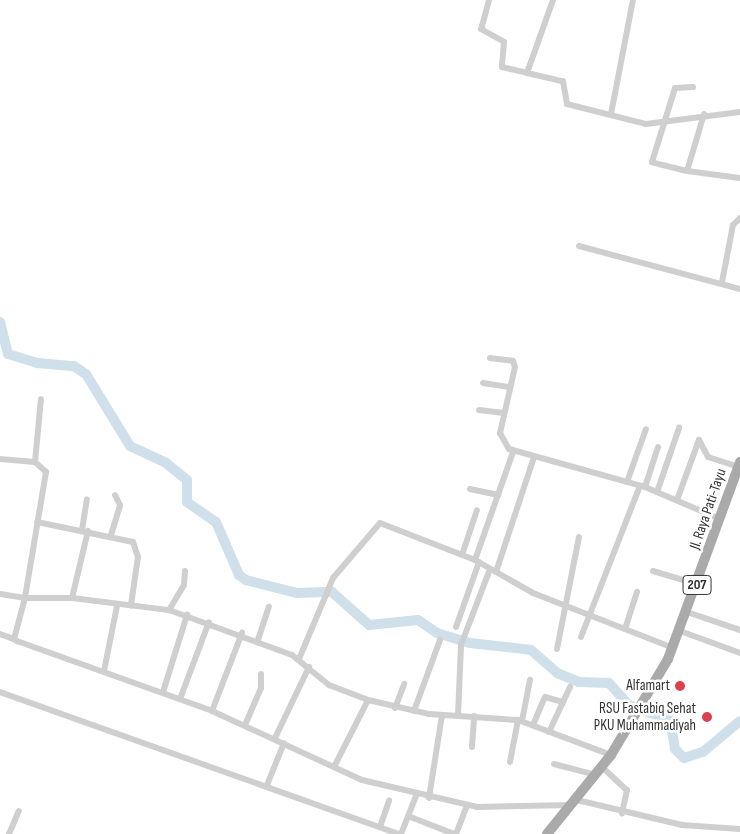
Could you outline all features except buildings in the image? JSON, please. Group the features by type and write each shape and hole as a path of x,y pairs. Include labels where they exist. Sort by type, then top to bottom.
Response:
{"main road":[{"name":"Jl. Raya Pati-Tayu","path":"611,755 673,648 739,465"},
{"path":"547,834 575,802 611,755"}],"street":[{"path":"489,0 481,29 504,42 502,67 564,82 567,104 611,114 628,122 666,124 704,114 740,112"},
{"path":"527,73 553,0"},
{"path":"611,114 633,0"},
{"path":"693,87 676,88 666,124 652,162 687,171 740,178"},
{"path":"687,171 704,114"},
{"path":"722,282 733,225 740,218"},
{"path":"579,246 722,282 740,289"},
{"path":"490,358 515,363 508,387 501,438 513,452 534,456 643,487 720,519"},
{"path":"483,383 508,387"},
{"path":"35,462 41,399"},
{"path":"479,410 504,413"},
{"path":"657,492 679,428"},
{"path":"627,482 646,430"},
{"path":"677,500 699,440 708,458 739,465"},
{"path":"581,637 658,447"},
{"path":"456,627 513,452"},
{"path":"458,715 462,641 493,570 534,456"},
{"path":"0,459 35,462 46,472 25,598 14,638"},
{"path":"470,489 498,495"},
{"path":"111,535 120,504 115,495"},
{"path":"72,598 85,530 87,499"},
{"path":"462,555 476,510"},
{"path":"37,522 111,535 133,542 138,551 131,605"},
{"path":"299,659 322,600 333,578 380,523 477,561 563,605 673,648"},
{"path":"558,649 563,605 579,537"},
{"path":"170,610 184,585 185,571"},
{"path":"653,571 697,584"},
{"path":"625,629 637,592"},
{"path":"0,594 25,598 72,598 117,606 131,605 170,610 258,640 299,659 328,685 368,700 395,708 442,715 520,720 611,755"},
{"path":"104,671 117,606"},
{"path":"258,640 269,607"},
{"path":"687,612 740,630"},
{"path":"163,692 187,615"},
{"path":"180,699 209,622"},
{"path":"680,631 740,653"},
{"path":"212,711 242,633"},
{"path":"0,634 212,711 334,767 416,796 467,806 575,802 682,825 740,829"},
{"path":"414,711 440,640"},
{"path":"274,738 309,668"},
{"path":"245,725 261,688 261,674"},
{"path":"510,762 530,680"},
{"path":"395,708 404,684"},
{"path":"549,732 570,687"},
{"path":"0,692 400,834 416,796"},
{"path":"533,725 545,697 563,702"},
{"path":"334,767 368,700"},
{"path":"429,798 442,715"},
{"path":"472,747 474,716"},
{"path":"267,786 284,743"},
{"path":"554,764 599,771 627,790 622,813"},
{"path":"380,827 389,801"},
{"path":"408,816 455,834 467,806"},
{"path":"9,834 19,811"},
{"path":"727,828 740,834"}],"waterway":[{"path":"0,322 8,354 37,363 74,366 86,374 130,446 166,463 187,480 187,502 216,522 239,575 246,580 297,593 332,592 369,625 418,620 437,633 470,643 531,650 557,673 579,682 609,683 629,705 670,720 675,749 684,758 703,752 740,721"}],"place":[{"name":"Alfamart","path":"680,686"},
{"name":"RSU Fastabiq Sehat PKU Muhammadiyah","path":"707,717"}]}
